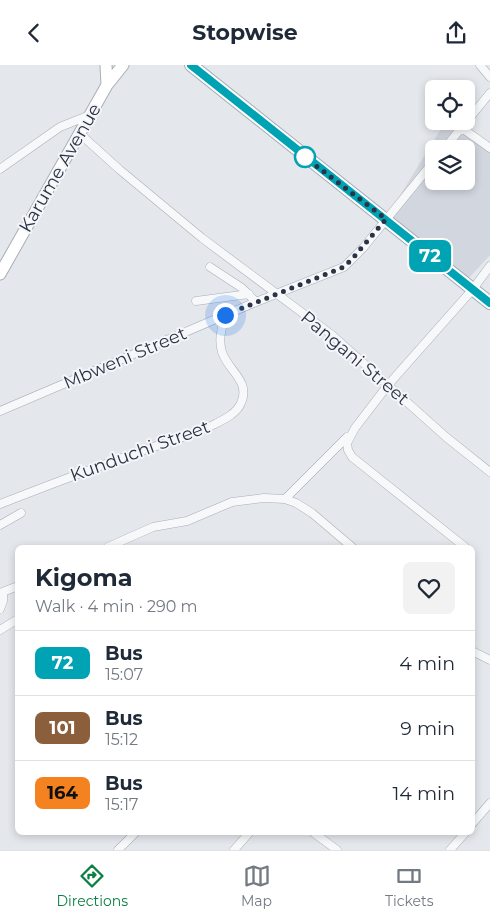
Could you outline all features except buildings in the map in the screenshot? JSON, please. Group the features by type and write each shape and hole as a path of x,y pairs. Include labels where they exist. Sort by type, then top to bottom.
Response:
{"main road":[{"path":"191,65 490,303"}],"street":[{"path":"106,65 106,85"},
{"name":"Karume Avenue","path":"0,274 106,85 123,65"},
{"path":"480,65 490,77"},
{"path":"475,112 490,93"},
{"path":"0,169 60,127 90,115"},
{"path":"452,140 460,130"},
{"path":"465,130 490,148"},
{"name":"Pangani Street","path":"80,133 120,170 202,238 332,335 446,437 490,472"},
{"name":"Mbweni Street","path":"0,411 256,302 344,267 425,172"},
{"path":"462,545 352,457 347,443 388,385 473,289 490,266"},
{"path":"210,267 232,281 256,302"},
{"path":"196,301 249,294"},
{"name":"Kunduchi Street","path":"0,504 130,455 194,434 217,424 234,413 241,403 244,391 241,379 225,360 222,352 219,336 225,315"},
{"path":"285,499 356,428"},
{"path":"112,545 153,527 187,521 232,502 264,498 285,499 296,503 312,513 350,545"},
{"path":"0,525 21,513"},
{"path":"0,609 3,601 1,593 15,587"},
{"path":"0,631 15,621"},
{"path":"475,652 490,660"},
{"path":"475,820 490,803"},
{"path":"118,850 133,835"},
{"path":"234,850 247,835"},
{"path":"317,835 337,850"},
{"path":"450,850 463,835"}],"shaded area":[{"path":"440,130 466,130 490,147 490,255 466,281 383,223 425,155 425,190 475,190 475,140 434,140"}],"bus line":[{"name":"72","path":"191,65 490,303"}],"route":[{"path":"225,315 344,267 386,219 298,152 305,157"}]}
